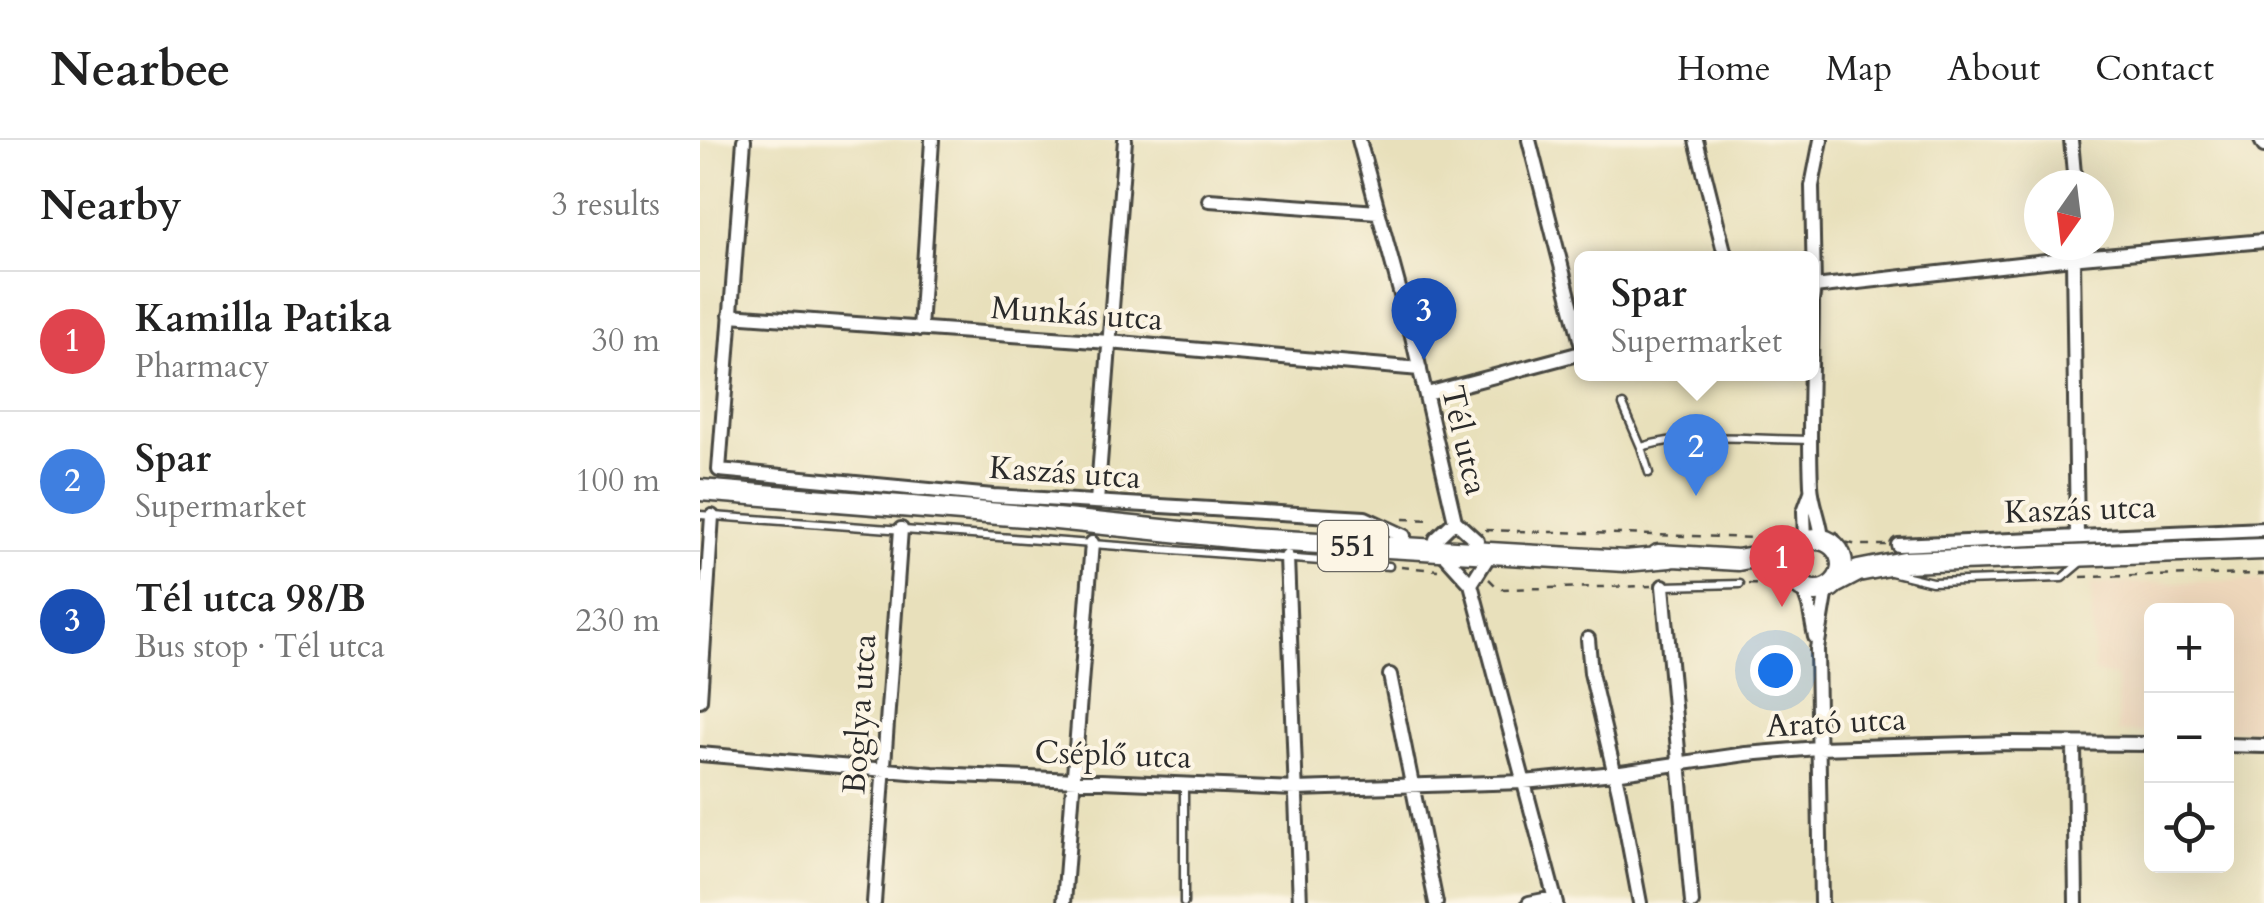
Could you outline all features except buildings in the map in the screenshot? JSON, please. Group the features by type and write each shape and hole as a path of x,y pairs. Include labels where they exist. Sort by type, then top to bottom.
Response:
{"main road":[{"name":"551","path":"700,490 1037,517 1248,539 1444,540"},
{"name":"551","path":"1037,517 1401,528 1482,550 1625,561 1670,557 1738,560 1815,546 1901,553 2082,547 2264,549"},
{"path":"1798,584 1790,569 1790,558 1815,546 1842,562 1842,572 1832,586"},
{"name":"551","path":"1738,560 1815,592 1858,571 1876,568 1901,553"}],"street":[{"path":"730,315 744,140"},
{"path":"920,328 932,140"},
{"path":"1097,502 1126,140"},
{"name":"Tél utca","path":"1359,140 1426,394 1444,540 1471,584 1555,900"},
{"path":"1530,140 1574,315"},
{"path":"1696,140 1724,251"},
{"path":"1812,251 1812,186 1821,140"},
{"path":"2071,140 2074,170"},
{"path":"1209,200 1378,212"},
{"path":"2114,251 2264,240"},
{"path":"1819,296 2041,260"},
{"path":"2078,260 2082,547"},
{"name":"Munkás utca","path":"730,315 1420,368"},
{"name":"Kaszás utca","path":"730,315 718,470 993,496 1364,518 1401,528"},
{"path":"1426,394 1574,355"},
{"path":"1811,381 1811,492 1821,524 1815,546"},
{"path":"700,700 706,515"},
{"name":"Boglya utca","path":"874,903 901,529"},
{"name":"Kaszás utca","path":"2082,547 2264,529"},
{"name":"Tél utca","path":"1444,540 1482,550"},
{"path":"1064,903 1092,543"},
{"path":"1471,584 1482,550"},
{"path":"1287,557 1300,903"},
{"path":"1798,584 1810,605 1817,650 1820,903"},
{"path":"1664,586 1692,903"},
{"path":"1817,650 1832,586"},
{"path":"1588,639 1591,672 1640,903"},
{"path":"1390,675 1436,903"},
{"path":"2074,744 2076,903"},
{"name":"Arató utca","path":"1524,782 1817,748 2144,744"},
{"path":"2234,745 2264,746"},
{"name":"Cséplő utca","path":"700,754 933,774 1296,789 1524,782"},
{"path":"1529,903 1555,900"}],"lane":[{"path":"1623,405 1649,473"},
{"path":"1641,447 1694,438 1810,440"},
{"path":"706,515 1390,566"},
{"path":"1876,568 1932,582 2062,578 2082,547"},
{"path":"1664,586 1740,584"},
{"path":"1184,784 1184,903"}],"path":[{"path":"1401,528 1444,540"},
{"path":"1664,586 1500,589 1482,550 1770,538"},
{"path":"1390,566 1444,540"},
{"path":"2062,578 2264,574"},
{"path":"1740,584 1771,585"}],"shaded area":[{"path":"2264,580 2264,730 2234,730 2234,603 2144,603 2144,732 2118,732 2117,678 2094,673 2091,584"}],"place":[{"name":"Tél utca 98/B","path":"1424,360"},
{"name":"Spar","path":"1696,496"},
{"name":"Kamilla Patika","path":"1782,607"}]}
